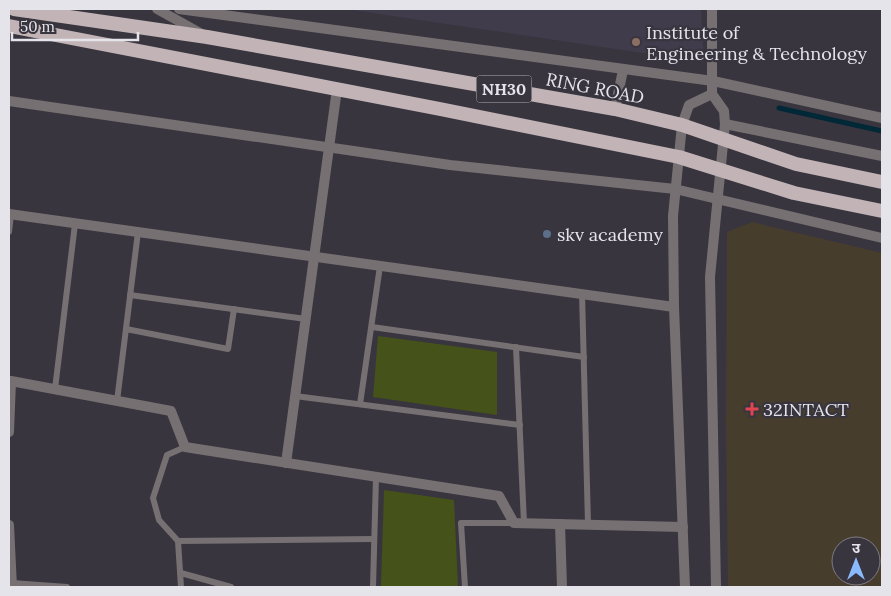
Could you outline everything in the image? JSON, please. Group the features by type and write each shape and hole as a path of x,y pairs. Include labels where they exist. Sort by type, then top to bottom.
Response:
{"highway":[{"name":"NH30","path":"14,9 207,37"},
{"name":"NH30","path":"9,26 679,157 721,172 794,193 882,211"},
{"name":"RING ROAD","path":"207,37 615,109 682,125 724,141 796,164 882,182"}],"street":[{"path":"157,9 207,37"},
{"path":"179,9 713,81 882,118"},
{"path":"712,9 712,94 724,111 725,124 710,277 716,587"},
{"path":"615,109 622,70"},
{"path":"286,463 337,89"},
{"path":"685,587 674,307 673,216 682,125 689,106 712,94"},
{"path":"9,101 450,164 675,189 882,238"},
{"path":"725,124 882,156"},
{"path":"10,214 674,307"},
{"path":"9,432 10,380 170,411 185,447 499,496 519,523 684,527"},
{"path":"560,524 562,587"},
{"path":"9,525 12,585"}],"lane":[{"path":"9,232 10,214"},
{"path":"55,389 75,224"},
{"path":"117,401 138,232"},
{"path":"360,404 380,266"},
{"path":"582,293 588,524"},
{"path":"130,296 306,319"},
{"path":"126,329 228,349 234,309"},
{"path":"372,327 584,357"},
{"path":"465,587 461,523 519,523 520,425 516,347"},
{"path":"295,396 520,425"},
{"path":"181,587 178,541 159,520 153,498 167,455 185,447"},
{"path":"373,587 376,477"},
{"path":"178,541 374,539"},
{"path":"181,573 231,587"},
{"path":"12,585 67,587"}],"shaded area":[{"name":"Institute of Engineering & Technology","path":"346,9 701,9 704,62 433,22"},
{"path":"752,222 882,253 882,587 728,587 726,423 727,232"}],"green space":[{"path":"378,336 497,352 497,415 373,397"},
{"path":"384,490 454,500 458,587 381,587"}],"waterway":[{"path":"779,108 882,131"}],"place":[{"name":"Institute of Engineering & Technology","path":"636,42"},
{"name":"skv academy","path":"547,234"},
{"name":"32INTACT","path":"752,409"}]}
